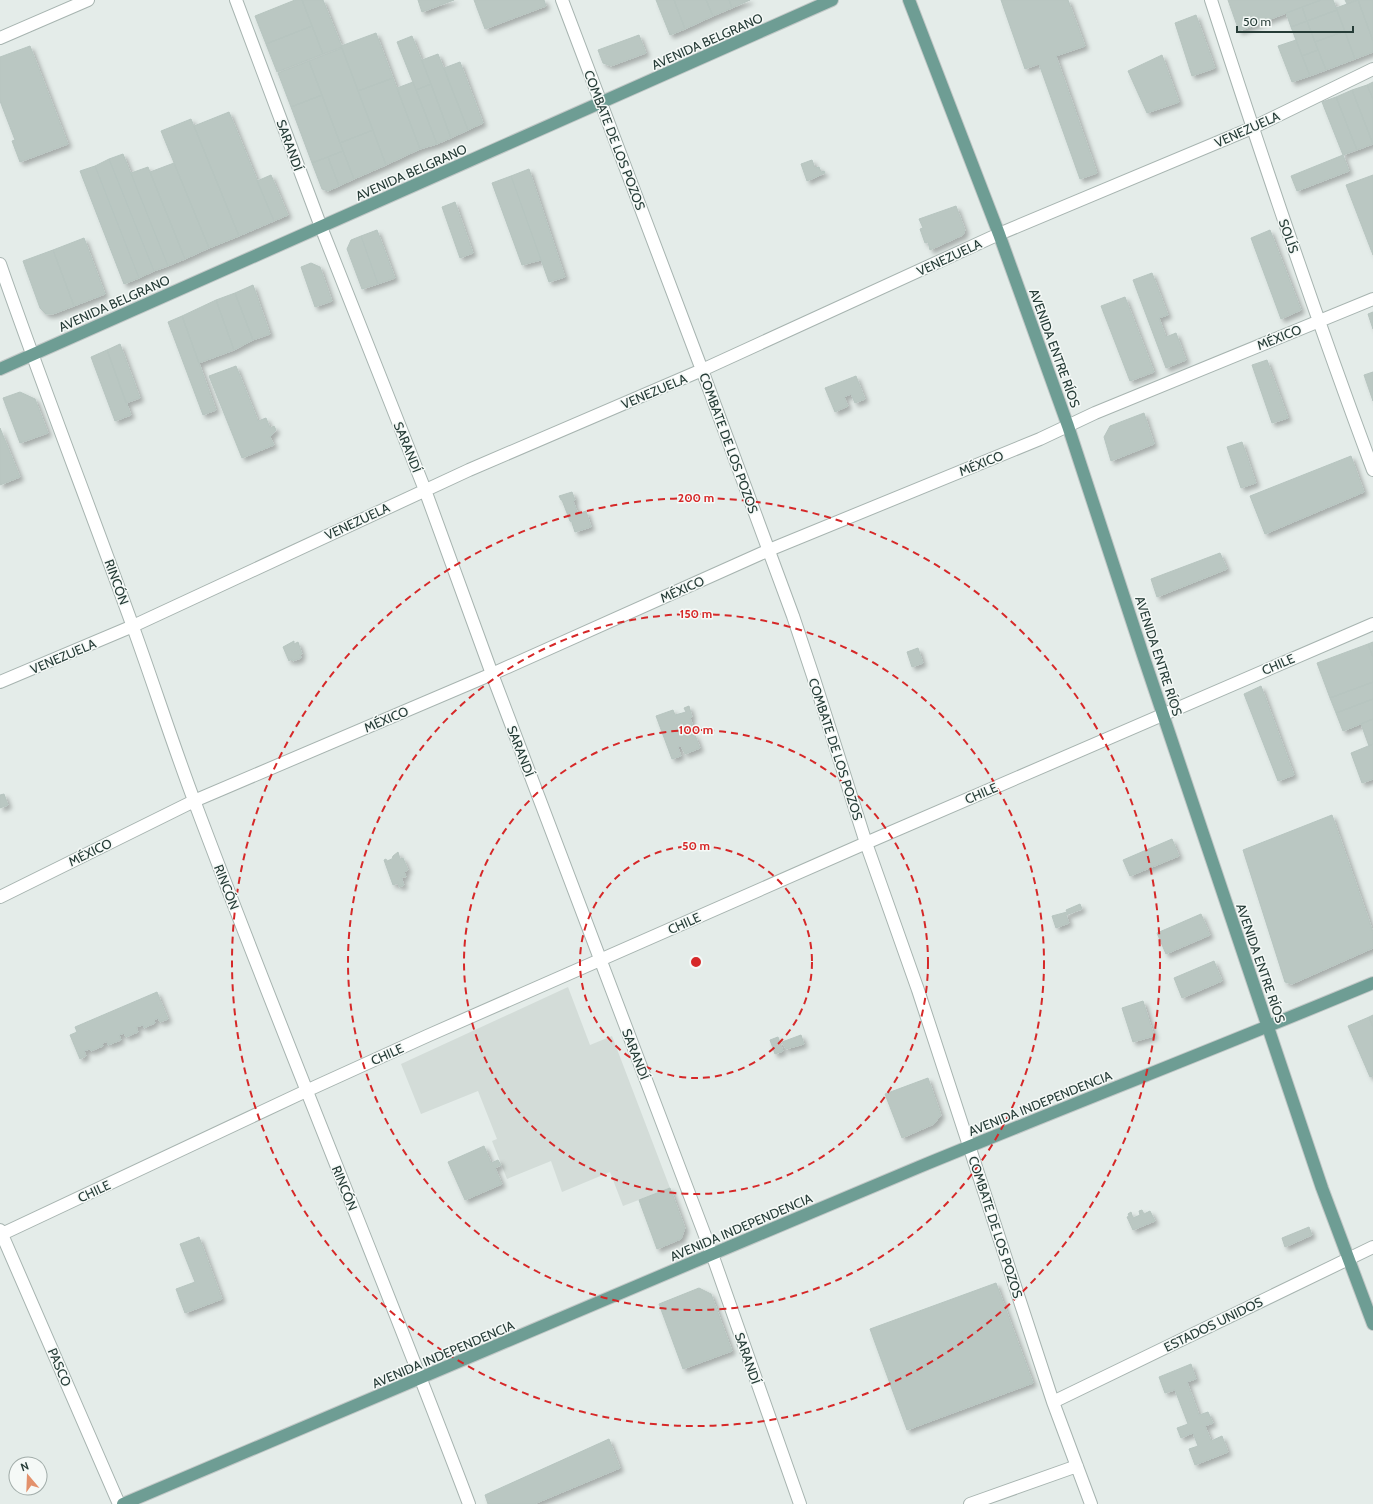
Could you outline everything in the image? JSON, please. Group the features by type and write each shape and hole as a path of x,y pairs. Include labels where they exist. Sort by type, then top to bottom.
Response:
{"main road":[{"name":"AVENIDA BELGRANO","path":"0,369 321,228 832,0"},
{"name":"AVENIDA ENTRE RÍOS","path":"909,0 999,234 1068,426 1322,1188 1373,1324"},
{"name":"AVENIDA INDEPENDENCIA","path":"123,1504 422,1379 712,1254 970,1146 1268,1027 1373,982"}],"street":[{"path":"0,38 88,0"},
{"name":"SARANDÍ","path":"236,0 321,228 425,490 492,674 712,1254 800,1504"},
{"name":"COMBATE DE LOS POZOS","path":"562,0 769,550 814,679 866,843 918,990 1054,1402 1091,1504"},
{"name":"SOLÍS","path":"1210,0 1318,321 1373,470"},
{"name":"VENEZUELA","path":"0,682 133,626 425,490 702,370 999,234 1252,128 1373,69"},
{"name":"RINCÓN","path":"0,264 32,355 133,626 194,801 306,1091 422,1379 469,1504"},
{"name":"MÉXICO","path":"0,897 194,801 492,674 769,550 1040,439 1095,413 1373,299"},
{"name":"CHILE","path":"1,1233 435,1032 866,843 1373,624"},
{"name":"PASCO","path":"1,1233 119,1504"},
{"name":"ESTADOS UNIDOS","path":"1054,1402 1373,1247"},
{"path":"970,1504 1077,1466"}],"shaded area":[{"path":"568,987 590,1045 612,1036 670,1188 623,1206 610,1172 562,1192 551,1161 507,1179 492,1141 497,1139 478,1091 421,1114 401,1064"}],"building":[{"path":"295,0 302,0 312,26 266,44 255,16"},
{"path":"302,0 323,0 342,47 323,54"},
{"path":"418,0 454,0 422,12"},
{"path":"474,0 544,0 546,6 485,29"},
{"path":"656,0 674,0 685,29 670,35"},
{"path":"674,0 706,0 713,16 685,29"},
{"path":"706,0 729,0 732,8 713,16"},
{"path":"729,0 750,0 732,8"},
{"path":"1001,0 1068,0 1085,46 1056,56 1097,173 1080,179 1039,64 1025,69"},
{"path":"1228,0 1321,0 1239,31"},
{"path":"1321,0 1333,0 1337,10 1307,21 1302,7"},
{"path":"1345,0 1357,0 1347,4"},
{"path":"1358,0 1373,0 1373,41"},
{"path":"1358,0 1373,41 1373,52 1355,59 1336,8"},
{"path":"1302,7 1307,21 1291,27 1286,13"},
{"path":"1337,10 1345,31 1315,42 1307,21"},
{"path":"1196,15 1215,68 1192,76 1175,23"},
{"path":"1307,21 1318,50 1302,56 1291,27"},
{"path":"312,26 323,54 277,72 266,44"},
{"path":"1345,31 1355,59 1326,70 1315,42"},
{"path":"376,33 393,78 358,91 341,46"},
{"path":"639,35 646,53 611,66 603,63 598,50"},
{"path":"412,36 431,84 416,90 397,42"},
{"path":"1296,40 1310,76 1292,82 1278,46"},
{"path":"30,46 68,144 20,162 12,141 15,140 0,101 0,57"},
{"path":"342,48 373,130 340,143 309,61"},
{"path":"1318,50 1326,70 1310,76 1302,56"},
{"path":"438,54 468,130 451,138 422,60"},
{"path":"1162,55 1179,102 1147,113 1128,71"},
{"path":"309,61 322,95 291,107 278,73"},
{"path":"460,62 483,123 468,130 444,68"},
{"path":"393,78 420,149 386,165 358,91"},
{"path":"413,82 437,144 420,149 397,88"},
{"path":"1373,82 1373,99 1367,85"},
{"path":"431,84 451,138 437,144 416,90"},
{"path":"1367,85 1373,99 1373,144 1352,90"},
{"path":"1352,90 1373,144 1357,150 1336,97"},
{"path":"322,95 343,151 312,163 291,107"},
{"path":"1336,97 1357,150 1343,155 1322,102"},
{"path":"229,112 274,221 239,236 194,126"},
{"path":"191,119 239,236 209,248 161,131"},
{"path":"373,130 386,165 354,179 340,143"},
{"path":"343,151 354,179 339,186 328,157"},
{"path":"123,154 168,266 154,271 109,159"},
{"path":"1343,155 1349,171 1297,191 1291,176"},
{"path":"328,157 339,186 328,191 322,189 312,163"},
{"path":"109,159 154,271 139,278 95,166"},
{"path":"812,160 815,168 819,167 821,172 824,171 825,173 807,181 801,164"},
{"path":"174,163 209,248 185,259 150,172"},
{"path":"95,166 139,278 124,284 80,171"},
{"path":"148,167 185,259 168,266 131,173"},
{"path":"529,169 565,277 549,282 511,176"},
{"path":"271,175 288,215 274,221 257,181"},
{"path":"1373,175 1373,255 1346,185"},
{"path":"511,176 541,260 522,265 492,183"},
{"path":"455,202 473,253 460,258 442,207"},
{"path":"956,206 965,230 963,235 930,250 928,242 925,243 920,229 923,228 919,219"},
{"path":"377,230 395,278 378,284 361,236"},
{"path":"1270,230 1301,310 1281,319 1251,238"},
{"path":"361,236 378,284 362,289 347,249 351,240"},
{"path":"84,238 105,294 74,306 53,250"},
{"path":"53,250 74,306 53,314 46,314 40,308 23,261"},
{"path":"311,263 320,267 332,301 315,307 301,267"},
{"path":"1152,273 1168,315 1159,318 1166,337 1176,333 1186,360 1166,368 1133,280"},
{"path":"253,285 270,334 253,340 235,293"},
{"path":"235,293 253,340 234,350 216,300"},
{"path":"1125,297 1154,372 1130,381 1101,306"},
{"path":"216,300 234,350 199,363 182,316"},
{"path":"1373,312 1373,329 1368,314"},
{"path":"182,316 216,410 203,415 168,322"},
{"path":"120,344 140,398 126,403 107,350"},
{"path":"107,350 131,415 115,421 91,357"},
{"path":"1267,360 1288,418 1272,423 1252,365"},
{"path":"236,366 258,421 266,418 270,428 274,426 276,430 270,437 274,445 242,458 209,376"},
{"path":"1373,372 1373,401 1364,375"},
{"path":"856,376 865,399 855,403 851,394 844,397 848,406 835,412 825,388"},
{"path":"20,392 35,399 48,433 20,443 3,398"},
{"path":"1144,413 1154,444 1111,461 1104,437 1110,426"},
{"path":"0,428 20,477 0,485"},
{"path":"1242,442 1256,483 1241,488 1227,447"},
{"path":"1351,456 1364,492 1265,534 1250,496"},
{"path":"572,492 575,500 573,501 578,514 586,511 591,527 575,532 573,523 570,521 559,496"},
{"path":"1220,553 1227,569 1157,597 1151,579"},
{"path":"294,641 294,644 298,642 302,654 300,654 301,658 293,661 292,659 289,661 283,647"},
{"path":"1373,642 1373,657 1368,644"},
{"path":"1368,644 1373,657 1373,682 1330,698 1317,663"},
{"path":"918,648 923,663 912,667 907,652"},
{"path":"1373,682 1373,699 1336,713 1330,698"},
{"path":"1261,686 1294,775 1278,781 1244,694"},
{"path":"1373,699 1373,719 1343,731 1336,713"},
{"path":"689,706 692,717 690,718 693,726 689,727 692,736 695,735 700,748 685,754 681,746 678,747 681,756 672,759 656,716 673,710 675,715 686,712 684,708"},
{"path":"1373,719 1373,744 1369,746 1361,724"},
{"path":"1373,744 1373,779 1362,783 1351,753"},
{"path":"4,794 8,805 0,808 0,795"},
{"path":"1332,815 1373,932 1373,948 1292,984 1285,982 1243,850"},
{"path":"1172,839 1179,856 1130,876 1123,860"},
{"path":"398,852 400,859 403,858 408,870 404,872 406,877 401,877 404,885 399,887 398,883 393,885 384,860 386,859 387,861 392,859"},
{"path":"1080,904 1082,909 1066,915 1069,923 1056,928 1052,916 1067,912 1066,910"},
{"path":"1201,914 1210,935 1166,954 1157,933"},
{"path":"1214,961 1222,981 1182,998 1174,978"},
{"path":"157,992 168,1019 160,1022 158,1018 154,1020 155,1023 144,1028 143,1025 136,1027 138,1032 126,1037 124,1033 119,1035 121,1040 108,1045 107,1041 102,1044 103,1046 91,1051 90,1049 84,1051 86,1056 80,1059 70,1035 77,1032 75,1027"},
{"path":"1143,1001 1154,1036 1133,1042 1122,1008"},
{"path":"1373,1015 1373,1027 1369,1017"},
{"path":"1369,1017 1373,1027 1373,1076 1370,1077 1348,1026"},
{"path":"801,1035 804,1044 786,1049 782,1042"},
{"path":"778,1037 783,1051 775,1054 770,1040"},
{"path":"928,1078 941,1115 934,1124 902,1138 885,1094"},
{"path":"484,1146 491,1163 498,1160 501,1165 495,1168 502,1184 465,1200 448,1162"},
{"path":"670,1188 685,1228 681,1239 657,1249 639,1200"},
{"path":"1142,1210 1144,1214 1150,1211 1155,1221 1133,1230 1127,1217 1129,1216 1128,1214 1131,1212 1133,1218 1140,1215 1139,1211"},
{"path":"1309,1227 1312,1235 1285,1247 1282,1238"},
{"path":"199,1237 222,1299 185,1313 176,1289 195,1282 180,1244"},
{"path":"996,1283 1033,1383 907,1430 870,1329"},
{"path":"699,1288 711,1294 732,1351 683,1369 659,1304"},
{"path":"1191,1364 1196,1379 1187,1382 1199,1415 1208,1412 1213,1423 1205,1426 1211,1441 1222,1436 1228,1452 1195,1465 1189,1449 1198,1446 1193,1433 1181,1438 1177,1428 1188,1424 1175,1390 1165,1393 1159,1377"},
{"path":"609,1439 620,1468 534,1504 488,1504 485,1495"}]}
